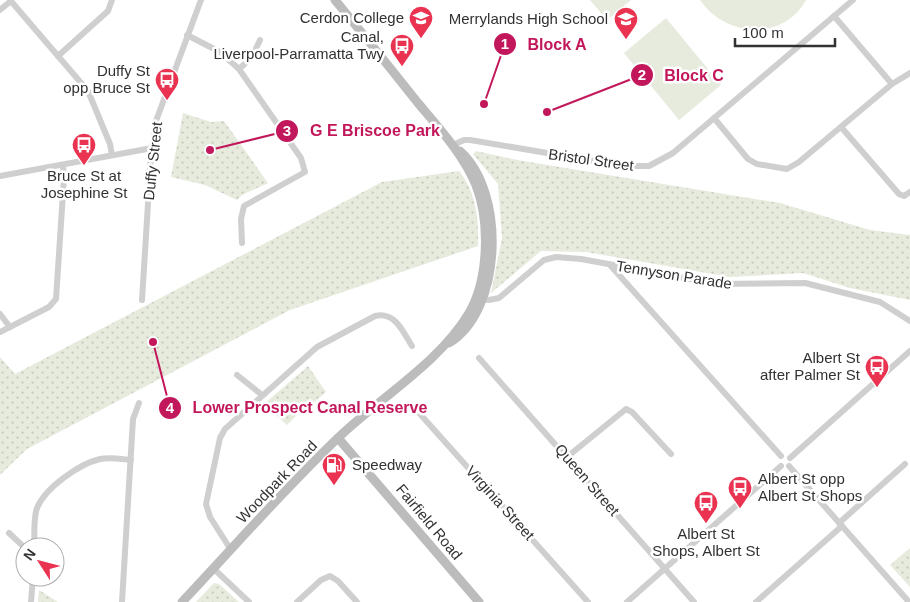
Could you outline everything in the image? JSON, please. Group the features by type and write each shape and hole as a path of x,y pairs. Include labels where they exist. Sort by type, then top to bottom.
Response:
{"main road":[{"path":"335,0 453,145"},
{"name":"Woodpark Road","path":"182,602 338,438 447,344 479,299 486,207 473,166 453,145"},
{"name":"Fairfield Road","path":"338,438 479,602"}],"street":[{"path":"0,10 10,0 88,92 110,144 112,155"},
{"path":"58,56 108,10 112,0"},
{"name":"Duffy Street","path":"142,300 152,148 158,112 201,0"},
{"name":"Bristol Street","path":"453,145 470,140 624,166 641,167 658,162 673,153 853,0"},
{"path":"834,16 892,84"},
{"path":"187,35 220,52 239,69 301,158 305,172 244,206 241,219 242,244"},
{"path":"239,69 252,57 260,40"},
{"path":"714,118 748,158 757,164 787,169 842,127 892,84 910,73"},
{"path":"842,127 899,194 904,196 910,192"},
{"path":"0,176 152,148"},
{"path":"0,332 49,306 57,297 64,178 63,165"},
{"name":"Tennyson Parade","path":"479,299 499,298 544,260 556,257 581,259 717,284 805,283 880,302 910,321"},
{"path":"610,265 782,456 786,455 790,458"},
{"path":"0,314 10,327"},
{"path":"231,550 210,517 207,497 222,433 317,347 375,316 384,315 394,320 412,346"},
{"path":"789,466 790,458 910,351"},
{"name":"Queen Street","path":"479,358 694,602"},
{"path":"237,375 262,395"},
{"path":"122,602 133,419 139,403"},
{"name":"Virginia Street","path":"412,405 588,602"},
{"path":"567,458 626,409 632,412 671,454"},
{"path":"781,466 779,462 782,456"},
{"path":"35,537 36,510 43,497 53,486 98,460 131,460"},
{"path":"756,602 905,464"},
{"path":"627,602 781,466 789,466 909,602"},
{"path":"9,532 15,538"},
{"path":"214,569 249,602"},
{"path":"297,602 321,580 330,576 357,602"},
{"path":"31,602 32,587"}],"shaded area":[{"path":"590,0 631,0 607,20"},
{"path":"700,0 806,0 796,14 783,23 769,28 754,30 724,22"},
{"path":"666,18 721,85 679,120 624,53"},
{"path":"183,113 211,122 224,121 268,183 242,195 237,200 205,185 171,177"},
{"path":"476,151 517,160 780,203 870,230 910,235 910,300 850,288 803,273 730,277 586,252 541,251 491,293 502,238 498,184 473,154"},
{"path":"459,171 473,197 478,226 478,246 290,310 27,449 0,475 0,357 15,374 382,182"},
{"path":"308,366 326,392 312,404 310,402 287,425 264,404"},
{"path":"910,548 910,587 890,565"},
{"path":"214,583 219,584 239,602 196,602"},
{"path":"39,590 58,602 38,602"}],"place":[{"name":"Cerdon College","path":"421,39"},
{"name":"Merrylands High School","path":"626,40"},
{"name":"Canal, Liverpool-Parramatta Twy","path":"402,67"},
{"name":"Duffy St opp Bruce St","path":"167,101"},
{"name":"Block A","path":"484,104"},
{"name":"Block C","path":"547,112"},
{"name":"G E Briscoe Park","path":"210,150"},
{"name":"Bruce St at Josephine St","path":"84,166"},
{"name":"Lower Prospect Canal Reserve","path":"153,342"},
{"name":"Albert St after Palmer St","path":"877,388"},
{"name":"Speedway","path":"334,486"},
{"name":"Albert St opp Albert St Shops","path":"740,509"},
{"name":"Albert St Shops, Albert St","path":"706,524"}]}
